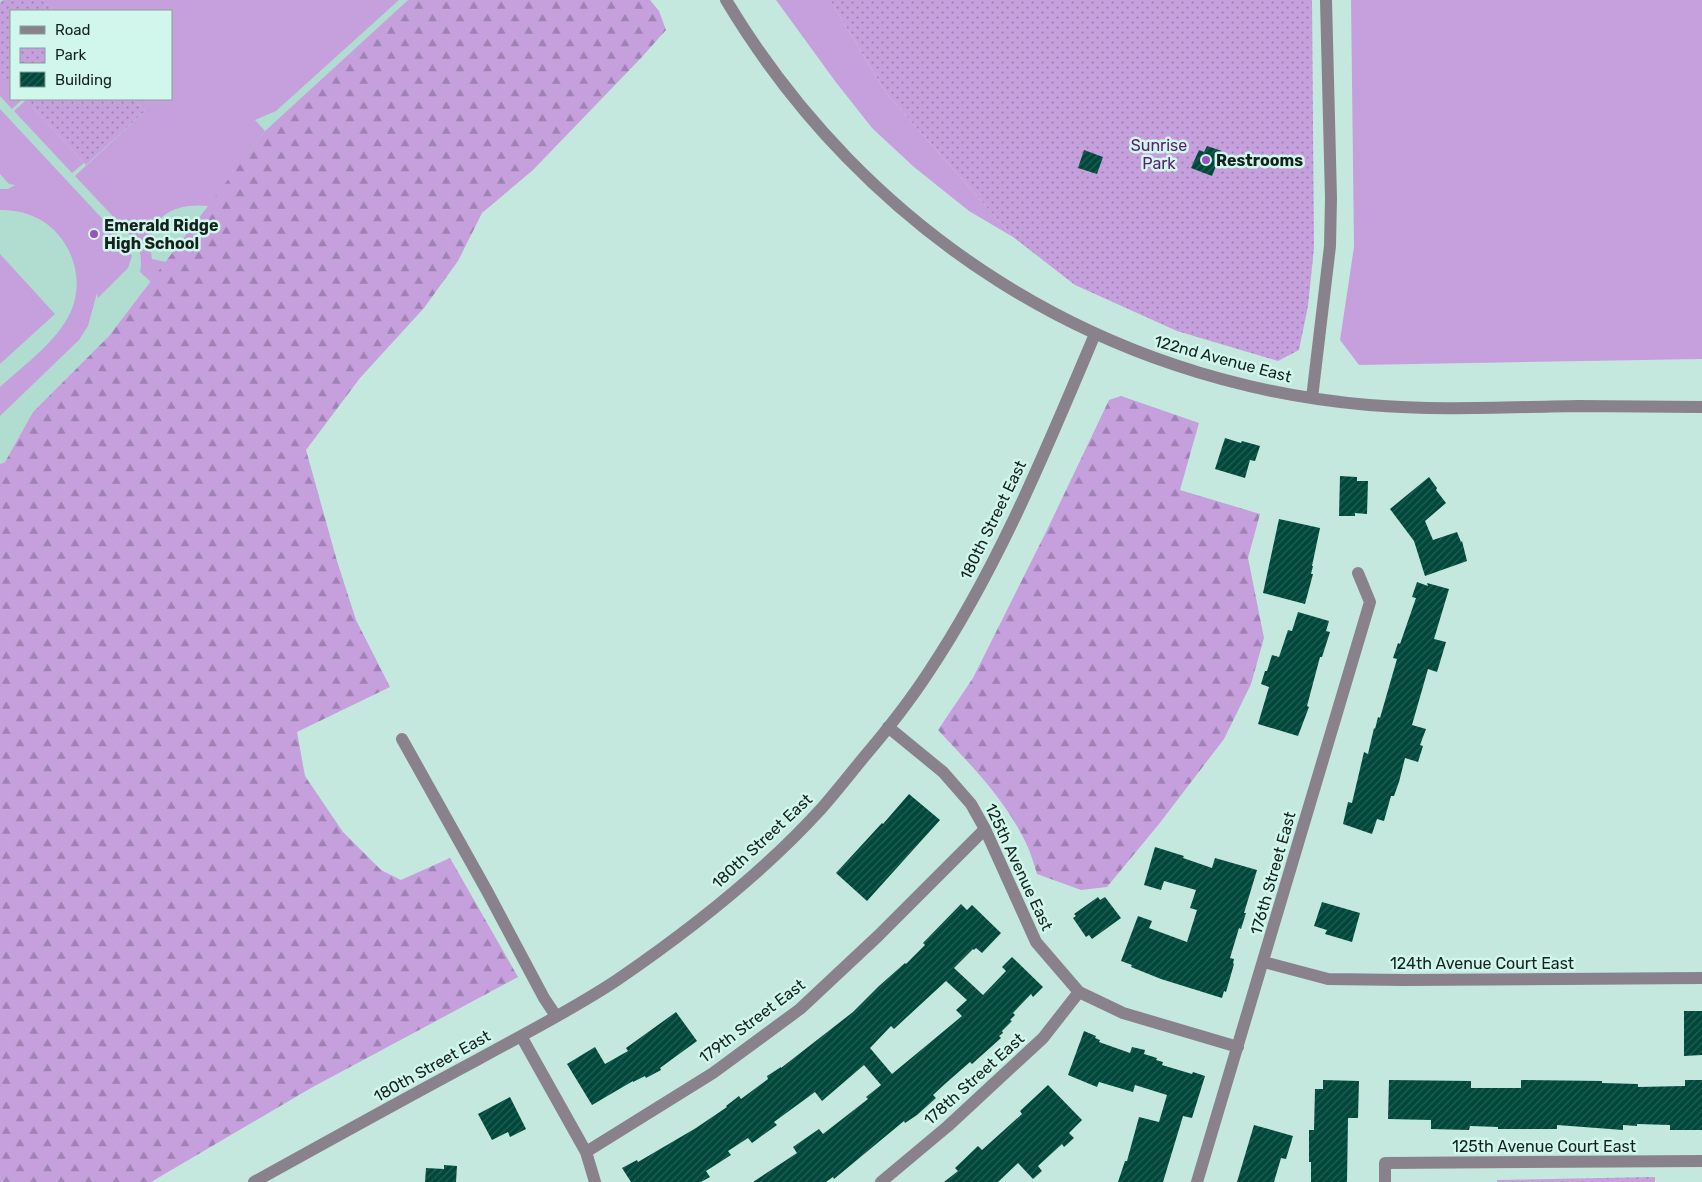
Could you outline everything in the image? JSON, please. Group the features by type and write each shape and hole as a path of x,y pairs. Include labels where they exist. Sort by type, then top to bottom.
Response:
{"street":[{"name":"122nd Avenue East","path":"726,0 796,100 843,154 892,202 954,252 1028,300 1095,334 1146,356 1185,369 1281,392 1312,398 1371,405 1439,408 1702,407"},
{"path":"1312,398 1330,246 1331,198 1326,0"},
{"name":"180th Street East","path":"254,1182 521,1036 614,982 682,934 771,859 821,809 888,728 929,672 968,608 1001,548 1095,334"},
{"name":"176th Street East","path":"1198,1182 1370,602 1358,573"},
{"name":"125th Avenue East","path":"888,728 943,772 971,804 985,829 1036,942 1079,992 1123,1013 1238,1047"},
{"path":"402,739 544,998 556,1016"},
{"name":"179th Street East","path":"586,1152 713,1073 800,1009 878,936 985,829"},
{"name":"124th Avenue Court East","path":"1264,962 1328,979 1702,978"},
{"name":"178th Street East","path":"881,1182 948,1126 1043,1038 1079,992"},
{"path":"521,1036 586,1152 595,1182"},
{"name":"125th Avenue Court East","path":"1386,1182 1385,1163 1702,1161"}],"shaded area":[{"name":"Emerald Ridge High School","path":"0,0 408,0 265,131 109,336 33,412 5,462 0,464"}],"green space":[{"path":"3,0 42,0 52,10 10,10 10,83 0,72 0,3"},
{"path":"42,0 399,0 276,111 255,120 265,131 209,206 196,205 173,210 157,223 152,233 152,259 166,262 151,282 140,272 141,256 136,241 75,176 145,111 134,100 172,100 172,10 52,10"},
{"path":"408,0 650,0 659,11 666,30 533,170 482,213 458,261 424,308 360,378 306,450 337,561 356,620 390,687 297,732 305,776 343,832 381,870 401,880 450,858 518,977 311,1088 151,1182 0,1182 0,464 5,462 33,412 109,336 265,131"},
{"path":"776,0 830,0 886,93 1013,237 969,211 914,167 872,128"},
{"name":"Sunrise Park","path":"830,0 1312,0 1314,248 1308,306 1299,350 1278,361 1177,331 1075,285 1013,237 886,93"},
{"path":"1351,0 1702,0 1702,359 1359,365 1340,340 1354,247"},
{"path":"0,72 10,83 10,100 22,100 12,109 0,96"},
{"path":"26,100 84,163 72,173 14,111"},
{"path":"26,100 134,100 145,111 86,165"},
{"path":"0,109 125,243 132,256 128,268 98,298 97,293 88,326 79,340 0,416 0,387 36,355 61,329 73,305 76,291 76,276 68,249 60,236 49,226 32,216 10,210 0,210 0,189 8,189 15,185 9,184 0,174"},
{"path":"0,254 55,314 0,364"},
{"path":"1121,396 1199,423 1180,490 1260,514 1248,558 1264,638 1251,684 1224,739 1159,824 1107,887 1081,890 1037,874 1027,845 1009,813 987,784 938,730 973,678 1109,400"},
{"path":"1655,1177 1655,1182 1497,1182 1497,1180"}],"building":[{"name":"Restrooms","path":"1207,146 1222,151 1212,176 1191,168 1199,150 1204,152"},
{"path":"1084,150 1103,157 1097,174 1078,168"},
{"path":"1225,438 1260,446 1255,461 1250,460 1245,478 1215,469"},
{"path":"1340,476 1357,477 1357,481 1368,481 1367,514 1355,513 1355,516 1339,516"},
{"path":"1429,477 1446,503 1425,521 1433,540 1457,532 1462,541 1467,561 1425,576 1414,541 1390,509"},
{"path":"1279,519 1320,528 1312,566 1311,574 1313,574 1305,604 1263,593"},
{"path":"1417,582 1428,586 1427,583 1449,589 1434,639 1446,642 1437,672 1428,669 1412,725 1426,729 1420,745 1423,746 1418,762 1405,758 1399,782 1394,796 1391,796 1384,821 1377,819 1372,834 1343,824 1348,802 1352,803 1364,752 1368,754 1374,728 1378,717 1380,718 1397,659 1393,658 1398,643 1400,644 1416,598 1412,597"},
{"path":"1298,612 1329,621 1326,631 1330,632 1322,657 1320,657 1307,706 1309,707 1298,736 1258,724 1269,687 1261,684 1265,671 1267,671 1272,655 1279,657 1288,630 1292,631"},
{"path":"909,794 940,820 867,901 836,873"},
{"path":"1155,847 1184,856 1183,858 1212,868 1215,858 1257,870 1244,913 1246,913 1241,929 1239,928 1230,958 1234,959 1234,964 1226,992 1224,991 1222,998 1161,979 1121,961 1138,916 1152,921 1149,928 1187,942 1197,910 1190,908 1196,890 1164,881 1161,890 1144,885"},
{"path":"1098,897 1100,900 1105,897 1121,918 1092,939 1089,935 1086,937 1073,918 1076,916 1074,914"},
{"path":"1322,902 1360,913 1352,942 1325,934 1327,930 1314,926"},
{"path":"961,904 967,910 972,905 1001,933 982,953 976,948 973,949 954,968 983,995 1006,971 1002,967 1012,957 1043,987 1033,997 1031,994 1013,1013 1015,1015 1010,1020 1012,1021 999,1036 1001,1038 972,1064 970,1062 946,1083 933,1095 936,1098 917,1115 905,1123 904,1121 834,1179 833,1177 826,1182 753,1182 797,1153 793,1147 819,1129 823,1134 868,1099 866,1097 881,1085 864,1065 822,1101 815,1092 774,1122 777,1125 752,1143 748,1138 728,1151 731,1155 706,1171 710,1177 701,1182 631,1182 622,1168 637,1160 638,1162 696,1128 727,1107 739,1096 741,1099 768,1079 767,1076 781,1068 853,1012 879,986 906,964 925,945 923,943","holes":["946,981 967,1000 956,1010 962,1016 892,1074 870,1048 891,1026 894,1029"]},
{"path":"1684,1011 1702,1011 1702,1055 1684,1056"},
{"path":"676,1012 697,1041 660,1068 661,1070 646,1078 645,1076 633,1081 592,1105 567,1064 595,1047 605,1064 628,1051 626,1048"},
{"path":"1084,1031 1096,1036 1095,1038 1100,1040 1099,1042 1130,1053 1132,1047 1145,1050 1144,1054 1157,1058 1156,1060 1163,1062 1162,1065 1205,1076 1192,1118 1183,1116 1163,1182 1118,1182 1125,1161 1127,1161 1139,1117 1159,1122 1167,1095 1135,1085 1133,1092 1099,1082 1097,1087 1068,1075"},
{"path":"1323,1080 1359,1081 1358,1118 1348,1118 1347,1182 1311,1182 1309,1130 1314,1130 1315,1089 1323,1089"},
{"path":"1389,1080 1471,1081 1471,1088 1521,1088 1521,1080 1602,1081 1602,1083 1638,1084 1638,1087 1685,1086 1685,1080 1702,1080 1702,1130 1670,1130 1670,1125 1637,1124 1637,1126 1623,1125 1623,1130 1557,1125 1557,1129 1498,1129 1498,1127 1470,1126 1469,1130 1431,1129 1431,1120 1388,1119"},
{"path":"1048,1085 1082,1120 1069,1133 1074,1138 1064,1147 1062,1144 1038,1166 1042,1171 1033,1179 1018,1163 998,1182 944,1182 958,1171 955,1168 978,1146 982,1150 1022,1114 1020,1111"},
{"path":"510,1097 526,1129 510,1137 508,1132 492,1140 478,1114"},
{"path":"1254,1125 1293,1136 1286,1159 1281,1158 1274,1182 1237,1182"},
{"path":"444,1165 457,1166 456,1182 425,1182 426,1168 444,1169"}],"place":[{"name":"Restrooms","path":"1206,160"},
{"name":"Emerald Ridge High School","path":"94,234"}]}
